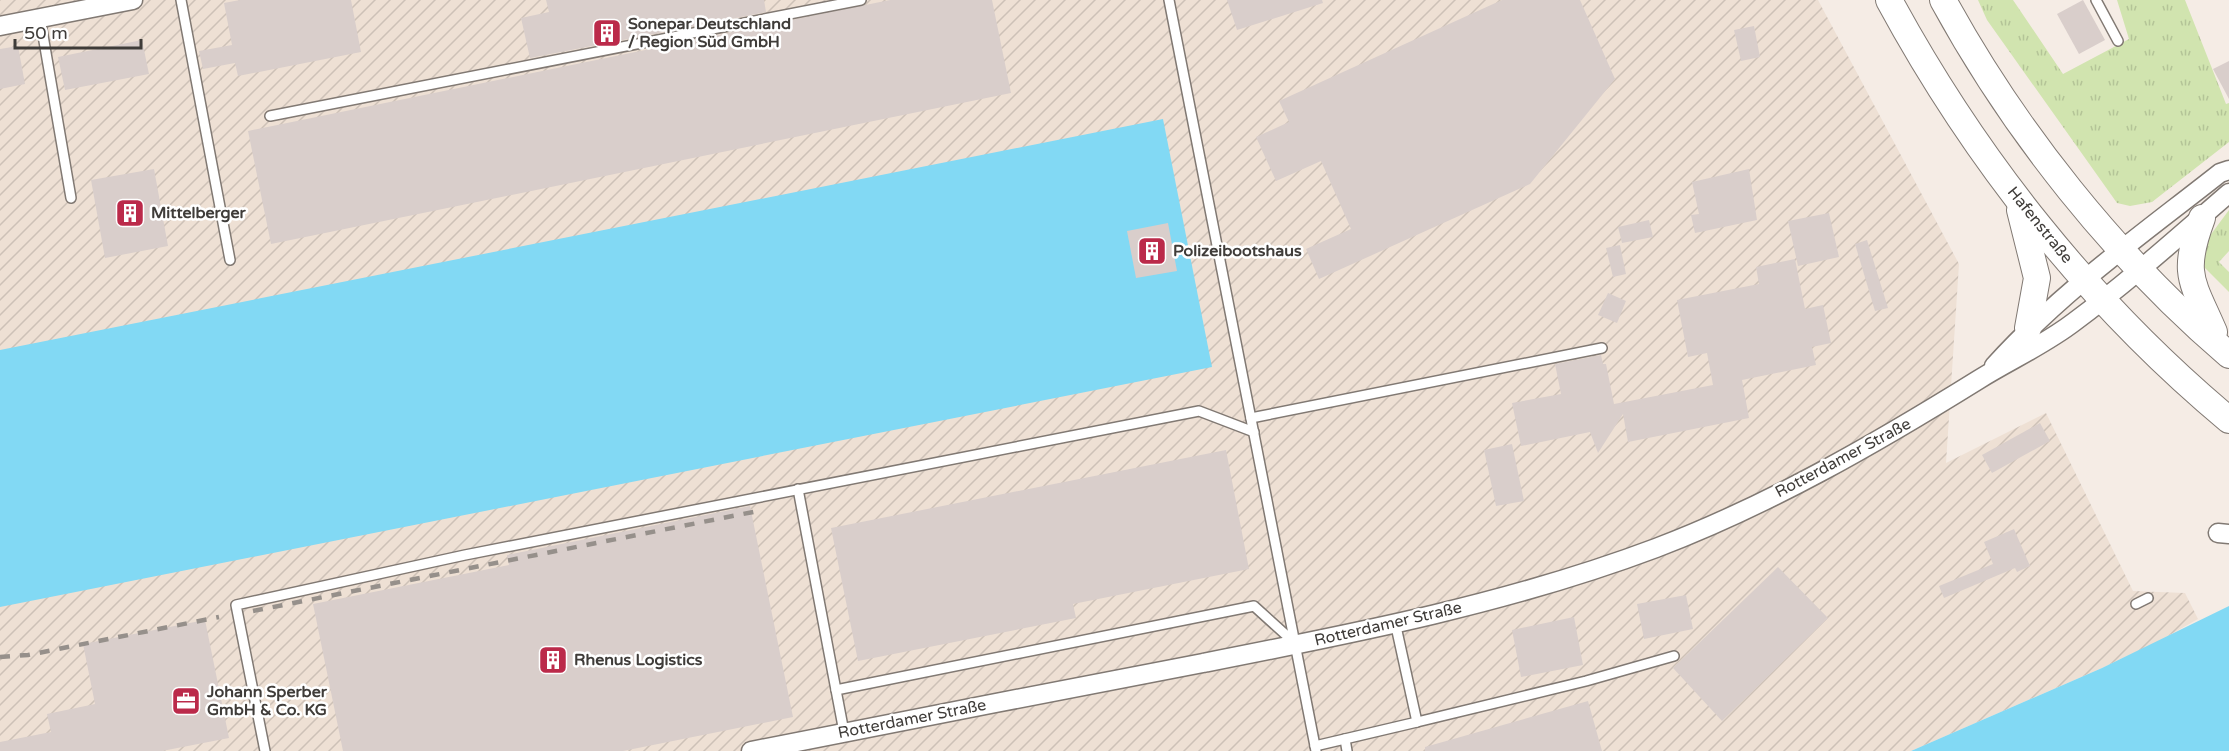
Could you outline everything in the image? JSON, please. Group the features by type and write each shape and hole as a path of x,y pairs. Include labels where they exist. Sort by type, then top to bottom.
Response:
{"main road":[{"name":"Hafenstraße","path":"1888,0 1941,88 2017,198 2102,300 2156,355 2229,420"},
{"path":"1943,0 2029,134 2122,248 2225,352"},
{"path":"2017,198 2037,278 2028,328"},
{"path":"2202,218 2191,254 2192,280 2195,295 2225,352"}],"street":[{"path":"0,26 133,0"},
{"name":"Rotterdamer Straße","path":"1984,376 2028,328 2084,279 2122,248 2229,170"},
{"name":"Rotterdamer Straße","path":"751,751 1296,644 1513,596 1656,548 1740,513 1887,436 1984,376 2043,344 2102,300 2229,193"}],"lane":[{"path":"181,0 230,260"},
{"path":"270,116 861,0"},
{"path":"1169,0 1316,748 1586,681 1674,656"},
{"path":"2096,0 2118,41"},
{"path":"40,18 71,198"},
{"path":"1251,418 1602,348"},
{"path":"265,751 236,605 465,555 1199,411 1254,432"},
{"path":"798,489 844,732"},
{"path":"2136,604 2148,598"},
{"path":"836,690 1254,606 1296,644"},
{"path":"1395,622 1417,722"},
{"path":"1345,739 1347,751"}],"shaded area":[{"path":"0,0 1818,0 1959,264 1946,463 2046,413 2133,591 2185,593 2198,619 2159,641 2102,668 1911,751 0,751"}],"green space":[{"path":"1978,0 2013,0 2063,74 2129,39 2117,0 2185,0 2226,104 2229,103 2229,142 2152,202 2130,206 2117,203 1987,20"},
{"path":"2229,210 2229,251 2219,262 2229,272 2229,292 2203,266 2209,237"}],"water":[{"path":"1163,119 1212,367 0,607 0,350"},
{"path":"2229,606 2229,751 1911,751 2102,668"}],"building":[{"path":"240,0 351,0 361,52 238,76 235,63 203,69 199,51 232,45 224,3"},
{"name":"Sonepar Deutschland / Region Süd GmbH","path":"546,0 764,0 766,12 530,58 521,18 549,12"},
{"path":"890,0 992,0 1011,93 271,244 248,131"},
{"path":"1227,0 1322,0 1323,3 1237,30"},
{"path":"1502,0 1580,0 1615,79 1530,184 1319,279 1306,249 1351,229 1321,161 1276,181 1256,137 1289,122 1279,101"},
{"path":"2083,0 2105,40 2079,54 2057,14"},
{"path":"1754,26 1760,57 1741,61 1734,30"},
{"path":"142,40 149,74 65,90 58,57"},
{"path":"18,46 25,84 0,89 0,49"},
{"path":"2229,61 2229,99 2213,69"},
{"name":"Mittelberger","path":"154,169 168,246 105,258 91,180"},
{"path":"1749,169 1757,220 1695,233 1691,215 1699,214 1692,182"},
{"path":"1829,213 1839,257 1798,266 1788,221"},
{"path":"1649,220 1653,237 1622,243 1618,227"},
{"name":"Polizeibootshaus","path":"1168,223 1177,271 1136,278 1127,231"},
{"path":"1867,240 1888,308 1875,311 1855,244"},
{"path":"1620,245 1626,274 1613,277 1606,248"},
{"path":"1795,259 1805,309 1823,305 1831,343 1812,347 1816,365 1742,380 1749,418 1628,442 1623,414 1598,453 1590,432 1521,446 1512,403 1561,394 1555,364 1601,355 1603,364 1606,364 1614,404 1713,385 1707,353 1688,357 1677,300 1759,284 1756,267"},
{"path":"1608,293 1626,301 1617,323 1598,315"},
{"path":"2040,423 2050,441 1992,473 1982,455"},
{"path":"1512,444 1524,501 1496,506 1484,450"},
{"path":"1226,450 1249,569 1073,604 1076,618 858,661 831,528"},
{"name":"Rhenus Logistics","path":"750,506 793,717 623,751 343,751 313,604 509,565 507,555"},
{"path":"2014,529 2030,566 2017,572 2015,568 1944,598 1939,586 1993,564 1984,542"},
{"path":"1778,567 1828,618 1722,721 1673,668"},
{"path":"1686,595 1693,629 1644,639 1637,604"},
{"path":"1574,617 1583,665 1521,677 1512,630"},
{"path":"205,620 229,738 162,751 0,751 0,742 51,732 47,714 95,704 83,644"},
{"path":"1588,701 1602,751 1425,751 1425,747"}],"railway":[{"path":"253,611 758,511"},
{"path":"0,657 28,655 219,617"}],"place":[{"name":"Sonepar Deutschland / Region Süd GmbH","path":"607,33"},
{"name":"Mittelberger","path":"130,213"},
{"name":"Polizeibootshaus","path":"1152,251"},
{"name":"Rhenus Logistics","path":"553,660"},
{"name":"Johann Sperber GmbH & Co. KG","path":"186,701"}]}
